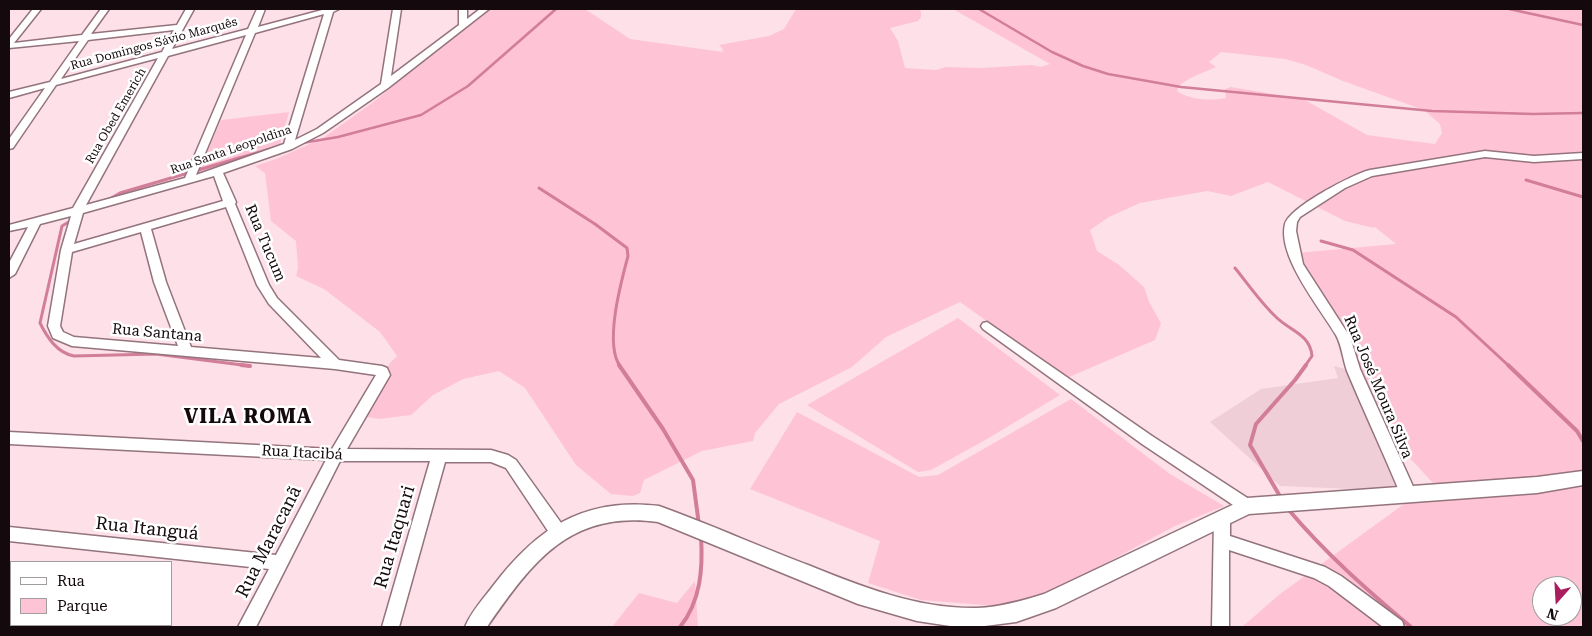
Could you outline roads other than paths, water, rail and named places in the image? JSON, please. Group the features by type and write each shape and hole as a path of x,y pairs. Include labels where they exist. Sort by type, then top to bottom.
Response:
{"street":[{"path":"9,45 37,9"},
{"path":"9,146 105,9"},
{"name":"Rua Obed Emerich","path":"78,210 190,9"},
{"path":"189,180 261,9"},
{"path":"288,147 331,9"},
{"name":"Rua Domingos Sávio Marquês","path":"9,95 331,9"},
{"path":"384,86 397,9"},
{"path":"463,9 463,26"},
{"name":"Rua Santa Leopoldina","path":"9,228 120,200 217,172 288,147 320,131 384,86 485,9"},
{"path":"9,45 179,27"},
{"name":"Rua José Moura Silva","path":"1408,493 1353,369 1344,337 1297,264 1290,231 1291,222 1296,215 1341,186 1359,176 1370,173 1485,154 1534,159 1583,156"},
{"name":"Rua Tucum","path":"217,172 231,202 263,285 273,301 335,364"},
{"path":"67,250 231,202"},
{"name":"Rua Santana","path":"78,210 67,250 54,326 58,335 72,341 335,364 382,371"},
{"path":"9,274 36,220"},
{"path":"145,228 160,282 187,352"},
{"path":"987,326 1147,440 1248,506"},
{"name":"Rua Maracanã","path":"247,627 336,455 383,375 382,371"},
{"name":"Rua Itacibá","path":"9,438 336,455 491,456 503,459 511,464 558,532"},
{"name":"Rua Itaquari","path":"391,627 439,457"},
{"path":"475,627 505,584 531,556 558,532 578,521 602,514 632,511 659,514 866,598 891,606 928,613 974,618 1016,612 1049,601 1248,506 1537,485 1583,478"},
{"path":"1220,627 1222,518"},
{"name":"Rua Itanguá","path":"9,534 281,563"},
{"path":"1222,541 1319,572 1335,581 1396,627"}],"waterway":[{"path":"302,143 338,137 421,115 468,86 556,9"},
{"path":"979,9 1052,52 1083,66 1108,74 1181,87 1432,111 1533,114 1583,113"},
{"path":"1509,9 1583,25"},
{"path":"235,159 273,148"},
{"path":"106,201 120,193 239,158"},
{"path":"1526,180 1583,197"},
{"path":"539,188 595,224 627,248 628,256 618,296 614,328 615,356 620,366"},
{"path":"72,220 62,226 40,323 49,339 62,352 74,356 156,354 250,366 241,365"},
{"path":"1321,241 1353,250 1456,317 1509,366"},
{"path":"1235,268 1270,312 1308,343 1312,356 1305,366"},
{"path":"619,365 663,429 693,480 699,525"},
{"path":"1281,498 1250,445 1256,424 1306,365"},
{"path":"1508,365 1577,431 1583,441"},
{"path":"1288,509 1347,571 1411,627"},
{"path":"680,627 692,606 699,584 702,560 701,536"}],"district":[{"name":"VILA ROMA","path":"248,417"}]}
